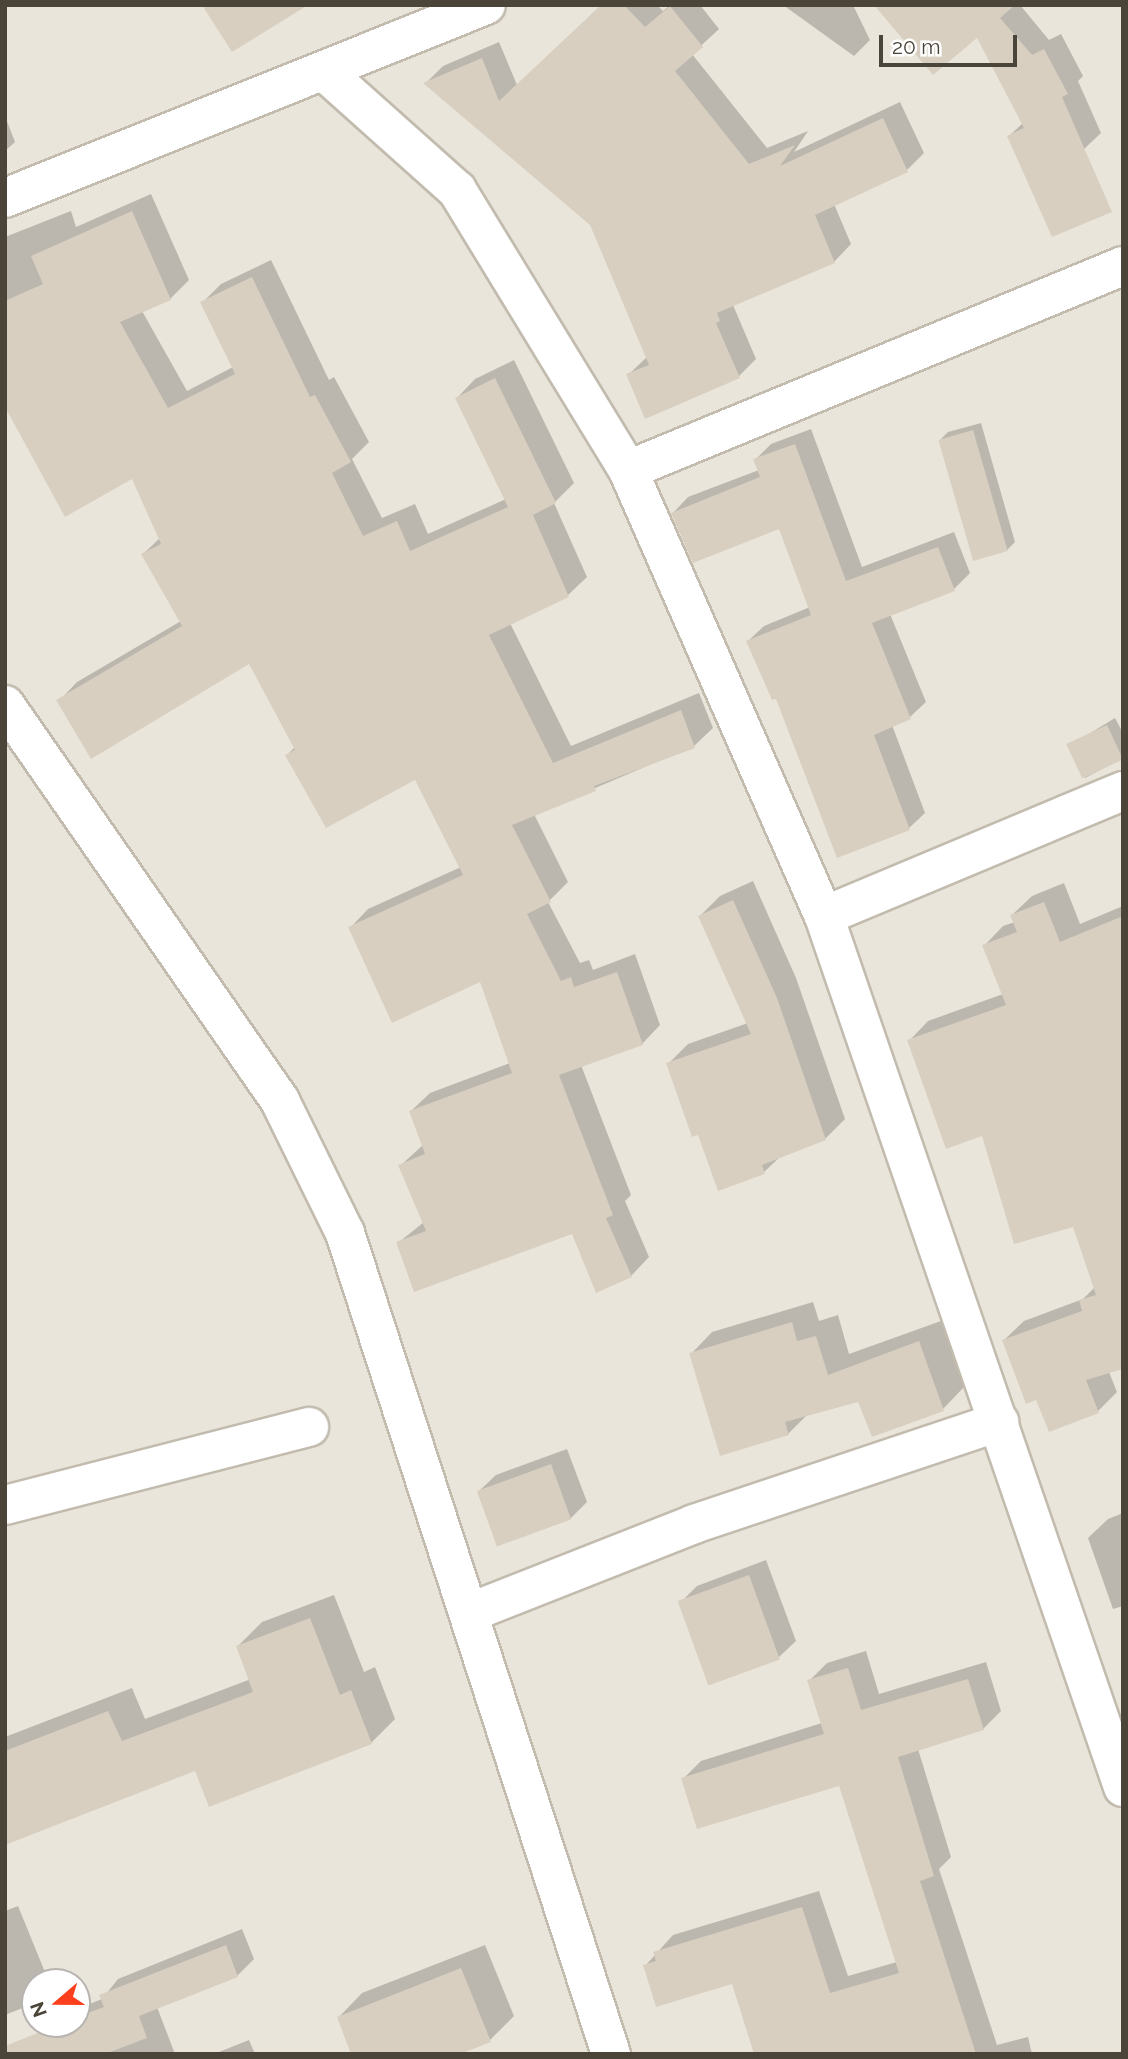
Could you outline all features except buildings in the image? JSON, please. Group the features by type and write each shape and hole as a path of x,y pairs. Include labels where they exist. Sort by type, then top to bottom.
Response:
{"street":[{"path":"5,198 326,73 486,5"},
{"path":"326,73 457,190 628,470 824,916 1123,1787"},
{"path":"628,470 1123,266"},
{"path":"5,705 280,1101 345,1233 471,1612 611,2054"},
{"path":"824,916 1123,791"},
{"path":"471,1612 694,1524 999,1422"},
{"path":"5,1505 309,1427"}],"shaded area":[{"path":"5,5 1123,5 1123,2054 5,2054"}]}
